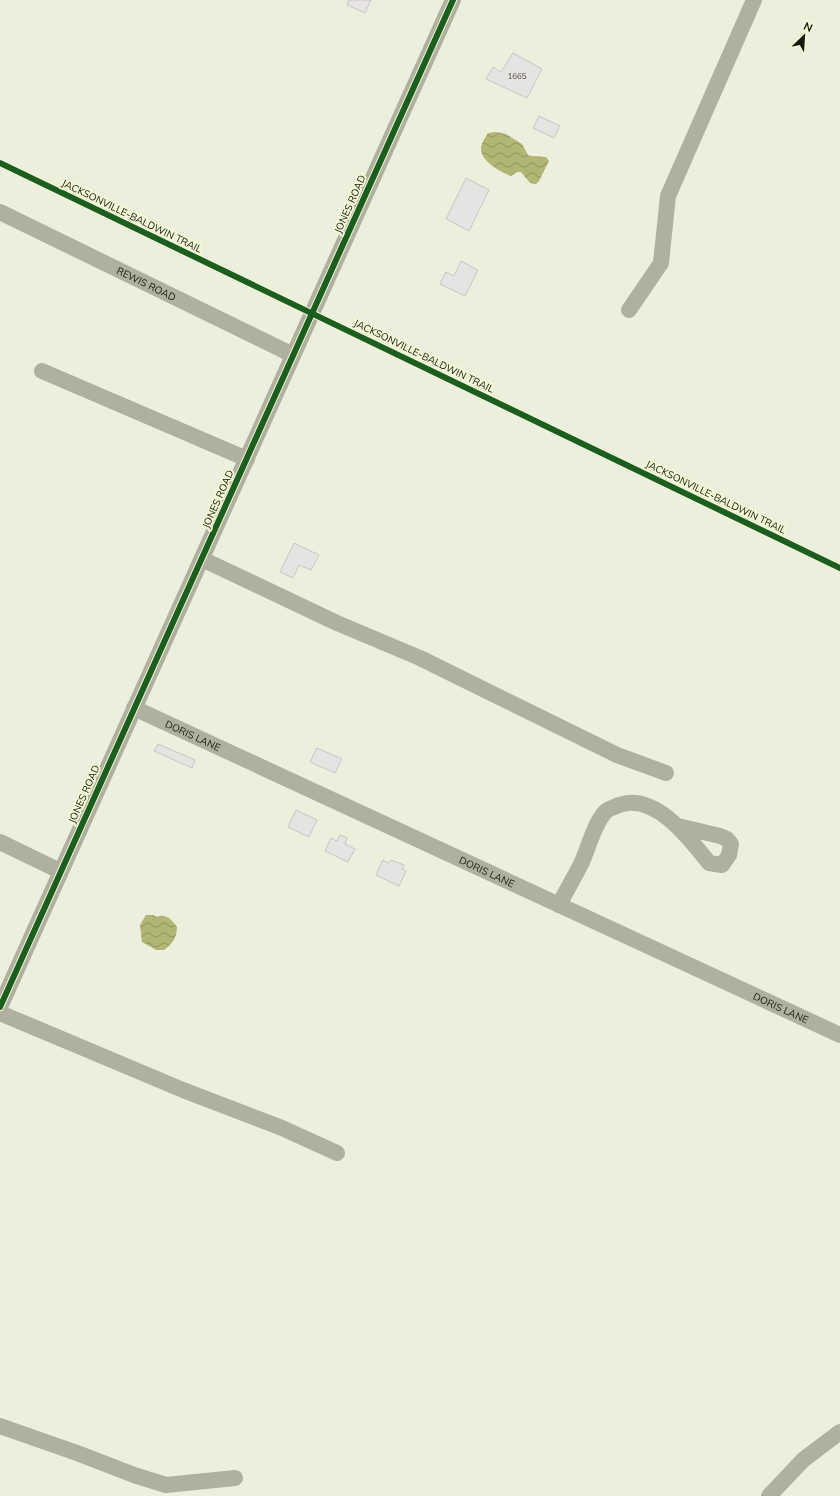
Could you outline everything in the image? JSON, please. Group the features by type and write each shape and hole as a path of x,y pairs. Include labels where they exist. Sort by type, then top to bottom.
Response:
{"street":[{"name":"JONES ROAD","path":"0,1006 453,0"},
{"path":"629,310 661,262 668,196 754,0"},
{"name":"REWIS ROAD","path":"0,212 293,355"},
{"path":"42,371 247,459"},
{"path":"202,559 337,623 420,658 617,755 666,773"},
{"name":"DORIS LANE","path":"134,708 840,1035"},
{"path":"559,905 581,864 599,819 607,810 623,804 642,804 655,810 678,826"},
{"path":"0,842 60,871"},
{"path":"0,1013 184,1090 282,1128 338,1153"},
{"path":"0,1426 166,1486 235,1478"},
{"path":"769,1496 803,1460 840,1432"}],"water":[{"path":"496,132 506,134 522,144 528,155 546,157 549,161 536,184 530,183 521,172 517,172 511,176 495,168 482,155 482,143 488,133"},
{"path":"146,915 166,917 177,927 174,940 164,950 156,950 142,942 140,925"}],"building":[{"path":"349,0 371,0 365,13 347,5"},
{"path":"513,53 542,69 527,98 486,79 493,67 501,72"},
{"path":"539,116 560,126 554,138 533,128"},
{"path":"466,178 489,190 469,231 446,219"},
{"path":"461,261 478,270 465,296 440,284 446,272 454,276"},
{"path":"294,543 319,555 311,570 299,565 293,578 280,572"},
{"path":"158,744 195,760 192,768 154,751"},
{"path":"317,748 342,759 335,773 310,762"},
{"path":"296,810 317,820 309,837 288,827"},
{"path":"340,835 347,838 345,844 355,849 348,862 325,851 331,838 337,841"},
{"path":"383,860 388,863 391,860 404,865 402,869 406,871 399,886 376,875"}],"cycle path":[{"path":"0,1007 453,0"},
{"name":"JACKSONVILLE-BALDWIN TRAIL","path":"0,163 840,568"}]}
